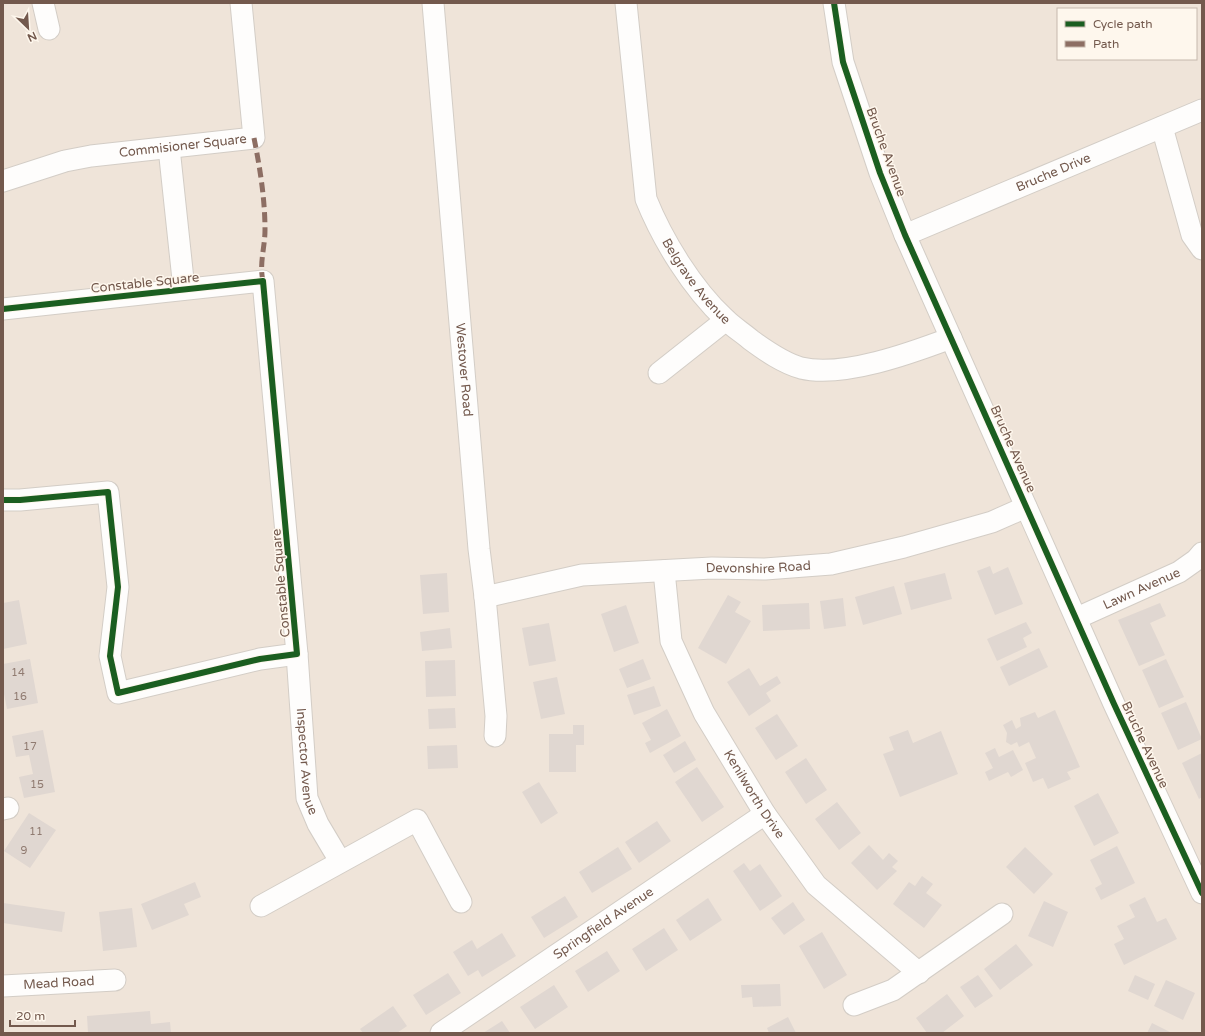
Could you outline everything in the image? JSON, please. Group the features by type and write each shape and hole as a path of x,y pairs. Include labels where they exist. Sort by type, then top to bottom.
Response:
{"street":[{"path":"43,3 49,29"},
{"name":"Commisioner Square","path":"3,181 65,161 91,156 254,138 241,3"},
{"name":"Westover Road","path":"433,3 478,541 485,597 496,716 495,736"},
{"name":"Belgrave Avenue","path":"626,3 646,199 657,224 701,293 726,320 769,353 801,368 835,370 897,358 951,338"},
{"name":"Bruche Avenue","path":"834,3 843,62 880,173 905,235 1026,507 1202,893"},
{"name":"Bruche Drive","path":"905,235 1202,110"},
{"path":"1162,127 1192,235 1202,249"},
{"name":"Constable Square","path":"169,148 184,289"},
{"name":"Constable Square","path":"3,309 263,281 298,654 260,659 118,692 110,656 118,587 108,492 20,500 3,500"},
{"path":"659,373 726,320"},
{"name":"Devonshire Road","path":"485,597 582,575 664,572 712,568 765,569 831,564 904,547 992,522 1026,507"},
{"name":"Lawn Avenue","path":"1077,618 1179,572 1196,560 1202,553"},
{"name":"Kenilworth Drive","path":"664,572 671,640 704,713 765,814 816,885 919,973"},
{"name":"Inspector Avenue","path":"298,654 307,798 318,824 340,861"},
{"name":"Springfield Avenue","path":"441,1033 765,814"},
{"path":"261,906 340,861 417,820 461,902"},
{"path":"854,1005 893,990 1002,914"},
{"name":"Mead Road","path":"3,986 115,980"}],"shaded area":[{"path":"3,3 1202,3 1202,1033 3,1033"}],"building":[{"path":"990,566 993,574 1008,567 1023,604 995,615 977,571"},
{"path":"447,573 449,612 423,614 420,575"},
{"path":"945,573 952,599 911,610 904,583"},
{"path":"894,586 902,614 863,625 855,597"},
{"path":"728,595 741,602 735,612 751,621 726,664 698,648"},
{"path":"843,598 846,626 824,629 820,601"},
{"path":"19,600 27,644 3,649 3,603"},
{"path":"809,603 810,629 763,631 762,605"},
{"path":"1160,603 1166,616 1150,623 1165,655 1139,666 1118,620"},
{"path":"626,605 639,643 614,652 601,614"},
{"path":"1026,622 1032,633 1023,638 1027,647 997,661 987,639"},
{"path":"549,623 556,661 529,666 522,628"},
{"path":"450,628 452,648 422,651 420,632"},
{"path":"1039,648 1048,667 1009,686 1000,667"},
{"path":"30,659 38,703 7,709 3,689 3,664"},
{"path":"643,659 651,679 627,688 619,669"},
{"path":"1166,659 1184,697 1159,708 1142,670"},
{"path":"455,660 456,696 426,697 425,661"},
{"path":"749,668 760,686 777,676 781,683 766,693 771,701 749,716 727,682"},
{"path":"557,677 565,714 541,719 533,682"},
{"path":"654,686 661,706 634,715 627,695"},
{"path":"1186,702 1202,739 1178,750 1161,713"},
{"path":"455,708 456,728 429,729 428,709"},
{"path":"667,709 681,736 650,753 645,743 651,740 642,723"},
{"path":"1055,710 1080,767 1067,772 1071,779 1048,789 1043,778 1033,782 1025,763 1036,758 1029,742 1019,747 1017,742 1011,745 1006,742 1007,733 1003,725 1012,720 1016,729 1021,726 1020,718 1035,712 1038,718"},
{"path":"777,714 798,746 776,760 755,728"},
{"path":"573,725 584,725 584,745 576,745 576,772 549,772 549,734 573,734"},
{"path":"43,730 55,792 24,798 19,777 33,774 29,755 16,757 12,736"},
{"path":"908,730 913,743 941,731 958,774 900,797 883,754 894,750 889,737"},
{"path":"685,741 696,760 674,773 663,755"},
{"path":"457,745 458,768 428,769 427,746"},
{"path":"995,748 999,757 1013,750 1023,770 1011,777 1008,772 989,781 985,772 993,768 985,753"},
{"path":"1202,753 1202,797 1199,799 1182,763"},
{"path":"806,758 827,790 806,804 785,772"},
{"path":"697,767 724,807 702,822 675,782"},
{"path":"539,782 558,813 541,824 522,792"},
{"path":"1098,793 1119,833 1094,846 1074,806"},
{"path":"837,802 861,833 839,850 815,819"},
{"path":"29,813 56,830 30,868 4,851"},
{"path":"657,821 671,841 639,863 625,842"},
{"path":"869,845 883,860 889,853 898,861 892,867 897,871 877,890 851,863"},
{"path":"1117,846 1135,883 1101,900 1095,888 1102,884 1090,860"},
{"path":"618,847 632,869 592,893 579,872"},
{"path":"1025,847 1053,874 1034,894 1006,867"},
{"path":"744,863 750,871 760,864 782,896 760,911 733,871"},
{"path":"922,876 933,884 926,893 942,905 924,928 893,904 909,882 915,886"},
{"path":"195,882 201,897 184,904 189,915 152,930 141,904"},
{"path":"565,896 578,917 544,938 531,917"},
{"path":"1145,897 1157,922 1166,918 1177,939 1124,965 1114,944 1124,939 1117,926 1135,917 1129,905"},
{"path":"708,898 722,920 690,941 676,920"},
{"path":"1044,901 1068,912 1053,947 1028,936"},
{"path":"793,902 805,920 784,935 771,918"},
{"path":"3,903 65,912 62,932 3,923"},
{"path":"132,908 137,947 103,951 99,912"},
{"path":"664,928 678,950 646,971 632,949"},
{"path":"822,932 847,975 824,989 799,946"},
{"path":"502,933 516,956 482,977 478,970 468,976 453,952 472,940 477,949"},
{"path":"1016,944 1033,965 1000,990 984,969"},
{"path":"607,951 620,971 588,992 575,971"},
{"path":"448,973 461,993 426,1015 413,995"},
{"path":"978,975 993,996 975,1008 960,987"},
{"path":"1135,975 1155,984 1148,1000 1128,991"},
{"path":"1166,980 1195,993 1183,1020 1154,1006"},
{"path":"780,984 781,1006 753,1007 752,997 742,998 741,985"},
{"path":"554,985 568,1007 535,1029 520,1007"},
{"path":"947,994 964,1016 942,1033 927,1033 916,1018"},
{"path":"393,1006 407,1026 397,1033 363,1033 360,1029"},
{"path":"150,1011 151,1024 170,1022 171,1033 88,1033 87,1016"},
{"path":"788,1017 796,1033 769,1033 767,1028"},
{"path":"502,1021 510,1033 483,1033"},
{"path":"1152,1023 1172,1033 1147,1033"}],"marked path":[{"path":"254,138 260,172 265,218 265,236 262,256 263,281"}],"cycle path":[{"path":"834,3 843,62 880,173 905,235 1114,704 1202,893"},
{"path":"3,309 263,281 297,654 260,659 118,693 110,656 118,587 108,492 20,500 3,500"}]}
